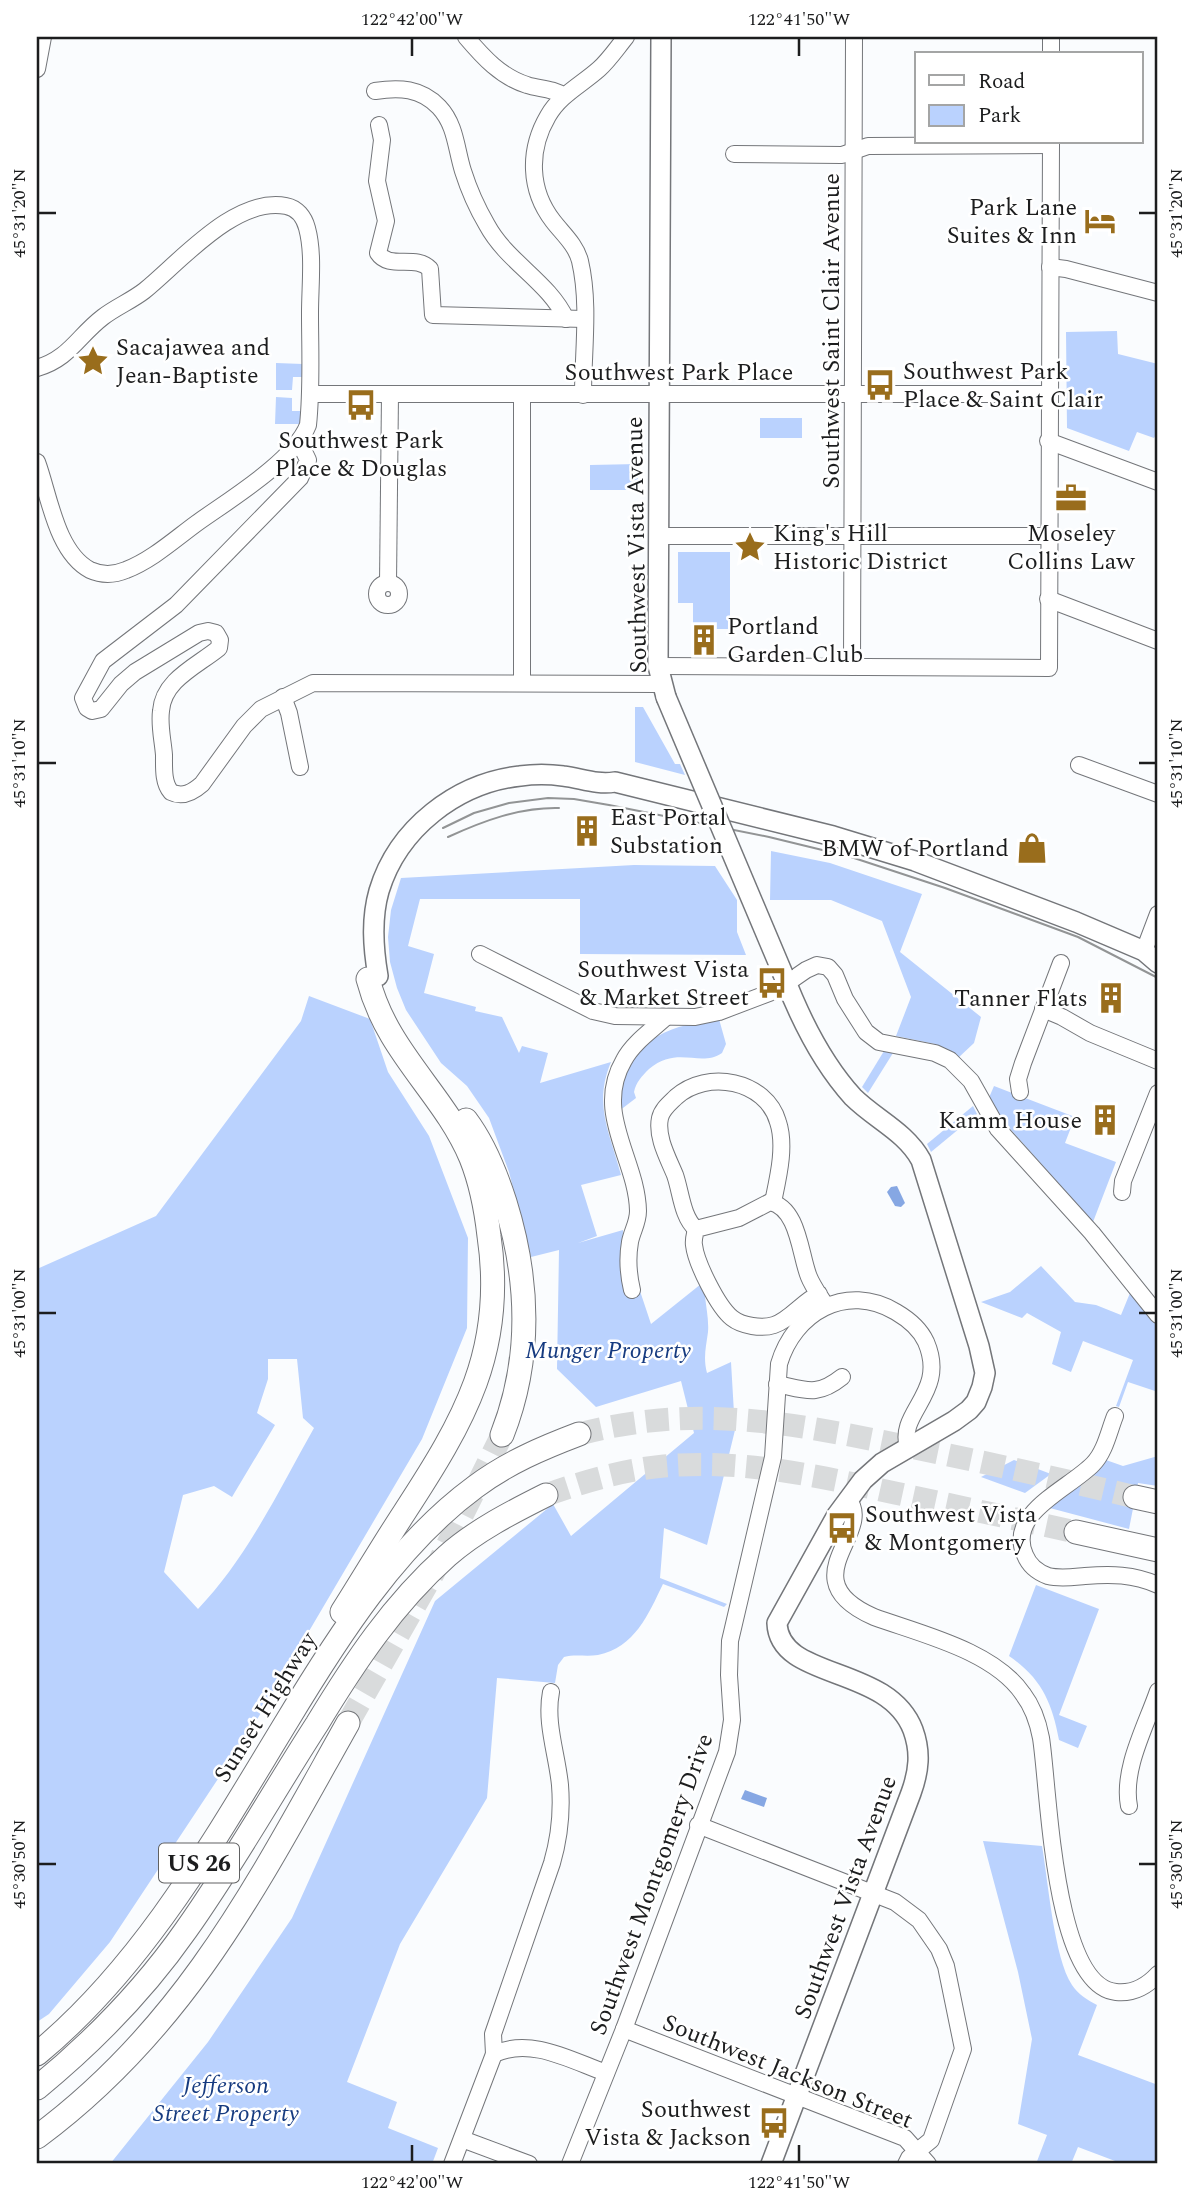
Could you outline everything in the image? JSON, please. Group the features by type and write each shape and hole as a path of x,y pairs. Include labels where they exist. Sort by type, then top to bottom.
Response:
{"highway":[{"path":"331,1648 337,1621 433,1468 468,1406 485,1354 493,1302 493,1271 486,1215 470,1157 394,1030 374,983"},
{"path":"394,1030 470,1125 485,1150 500,1185 515,1234 523,1280 523,1356 516,1392 502,1435"},
{"name":"Sunset Highway","path":"37,2054 85,2010 161,1920 213,1842 331,1648 401,1559 435,1521 475,1486 519,1459 579,1434"},
{"name":"US 26","path":"37,2088 81,2051 115,2017 185,1931 360,1655 394,1610 449,1554 489,1526 546,1495"},
{"path":"1135,1497 1158,1502"},
{"path":"1076,1532 1158,1550"},
{"path":"37,2137 113,2072 192,1982 242,1909 348,1723"}],"main road":[{"name":"Southwest Vista Avenue","path":"661,37 658,395 662,682 808,1031 848,1090 908,1142 921,1160 983,1359 985,1373 982,1387 969,1410 882,1463 863,1480 848,1499 780,1616 777,1627 782,1644 797,1656 872,1687 893,1700 903,1711 914,1733 919,1753 918,1773 771,2164"},
{"path":"374,983 363,932 365,906 372,881 393,838 428,803 447,789 488,771 519,765 571,766 603,773 615,782 883,850 1046,909 1153,955"}],"street":[{"path":"37,69 43,37"},
{"path":"466,37 493,66 508,77 530,86 558,91 564,96"},
{"path":"583,395 583,281 579,258 573,245 546,211 533,172 535,149 550,112 564,96 598,70 626,37"},
{"name":"Southwest Saint Clair Avenue","path":"852,667 855,37"},
{"path":"375,91 404,88 425,97 442,109 450,121 467,182 488,228 505,251 555,299 566,318"},
{"path":"379,125 382,141 377,181 386,221 378,253 386,261 419,262 430,269 433,315 584,319"},
{"path":"299,441 308,460 300,478 176,605 103,661 83,702 92,711 100,709 135,672 198,634 208,631 216,633 220,640 219,648 177,679 162,701 160,726 165,780 168,789 177,795 189,793 202,784 251,718 261,709 316,682 662,682 852,667 1049,667 1047,536 1051,144 868,146 842,155 734,154"},
{"path":"37,368 54,363 102,317 144,292 177,260 218,229 256,209 268,206 288,206 303,218 309,237 308,425 299,441 263,475 145,561 122,572 108,574 85,566 64,541 37,462"},
{"path":"1050,267 1158,293"},
{"name":"Southwest Park Place","path":"310,394 1049,394"},
{"path":"388,583 390,394"},
{"path":"522,395 522,683"},
{"path":"1048,440 1158,482"},
{"path":"659,536 1047,536"},
{"path":"1048,599 1158,640"},
{"path":"283,697 300,767"},
{"path":"1079,765 1158,794"},
{"path":"1153,955 1158,914"},
{"path":"480,954 600,1014 664,1018 695,1017 739,1006 785,979 821,965 828,967 866,1032 879,1042 923,1049 950,1060 971,1082 998,1129 1092,1233 1158,1315"},
{"path":"1020,1092 1018,1079 1061,963"},
{"path":"1043,1009 1090,1033 1158,1060"},
{"path":"632,1290 627,1269 630,1240 638,1211 630,1167 614,1123 615,1079 624,1059 636,1044 664,1018"},
{"path":"696,1229 739,1218 773,1202 796,1229 807,1271 822,1300 804,1302 778,1324 763,1327 737,1321 726,1312 694,1248 696,1229 688,1219 664,1147 660,1124 668,1105 697,1083 722,1082 738,1085 755,1092 773,1110 781,1142 773,1202"},
{"path":"1122,1192 1123,1181 1158,1093"},
{"name":"Southwest Montgomery Drive","path":"494,2053 512,2047 530,2046 606,2073 726,1752 732,1720 730,1641 773,1457 779,1364 783,1349 791,1336 822,1300 860,1301 886,1306 916,1327 925,1341 931,1362 931,1374 922,1402 904,1435 908,1447"},
{"path":"777,1384 811,1390 828,1388 842,1377"},
{"path":"1115,1416 1101,1452 1093,1464 1027,1519 1021,1537 1023,1552 1037,1571 1052,1577 1122,1574 1143,1578 1158,1585"},
{"path":"848,1499 853,1506 854,1518 835,1571 837,1584 846,1600 874,1617 982,1658 1006,1674 1030,1704 1041,1738 1067,1928 1073,1947 1089,1976 1105,1990 1123,1993 1141,1988 1158,1974"},
{"path":"1129,1806 1127,1795 1131,1772 1158,1691"},
{"path":"452,2164 494,2053 494,2029 552,1863 557,1840 560,1787 549,1715 551,1692"},
{"path":"698,1825 895,1902 912,1913 936,1942 946,1966 963,2043 962,2055 923,2158 909,2158 906,2164"},
{"name":"Southwest Jackson Street","path":"624,2029 905,2137 923,2158"},
{"path":"570,2164 606,2073"},
{"path":"461,2139 529,2164"}],"green space":[{"path":"1117,331 1118,354 1158,364 1158,431 1154,438 1137,432 1129,451 1067,428 1066,332"},
{"path":"276,363 303,364 303,377 293,377 292,390 276,390"},
{"path":"276,397 292,398 292,411 303,411 303,424 275,424"},
{"path":"760,418 802,418 802,438 760,438"},
{"path":"638,464 638,490 590,490 590,465"},
{"path":"678,552 730,552 730,629 697,629 697,623 693,623 693,603 678,603"},
{"path":"635,707 643,707 675,764 680,764 685,775 635,762"},
{"path":"771,851 830,863 922,894 900,952 981,1017 974,1043 957,1059 935,1044 896,1036 911,997 882,921 831,900 770,900"},
{"path":"634,865 715,866 737,900 737,932 746,955 580,954 580,899 420,899 408,946 434,954 424,993 476,1007 475,1011 502,1017 519,1053 522,1046 548,1053 540,1083 611,1062 603,1092 603,1106 621,1175 581,1185 597,1236 578,1243 623,1230 622,1271 626,1295 640,1291 651,1324 706,1280 710,1290 705,1296 708,1327 706,1368 707,1373 731,1362 735,1430 707,1545 664,1528 660,1578 727,1604 724,1607 663,1584 646,1618 631,1637 611,1651 598,1655 564,1657 558,1665 555,1683 497,1678 487,1798 400,1944 347,2082 397,2102 388,2128 438,2148 432,2164 110,2164 208,2042 292,1918 435,1601 553,1504 571,1536 694,1433 681,1381 596,1407 557,1369 559,1250 531,1257 509,1172 489,1118 467,1086 441,1063 406,1010 390,962 388,937 391,910 401,878"},
{"path":"309,996 370,1019 388,1072 429,1136 468,1238 467,1328 422,1439 255,1723 110,1942 49,2014 37,2022 37,1269 156,1216 301,1021","holes":["268,1359 297,1359 303,1418 314,1428 247,1546 198,1609 164,1572 183,1495 214,1486 232,1497 275,1425 257,1413 268,1379"]},
{"path":"719,1019 726,1044 722,1053 714,1057 679,1057 660,1062 649,1069 638,1082 634,1092 636,1098 619,1111 620,1095 629,1067 646,1045 671,1030"},
{"path":"884,1051 893,1053 868,1093 862,1087"},
{"path":"994,1086 1075,1117 1065,1143 1116,1162 1093,1222 988,1100"},
{"path":"973,1106 977,1114 931,1152 927,1144"},
{"path":"1041,1266 1075,1302 1096,1305 1121,1315 1130,1293 1158,1325 1158,1392 1128,1382 1119,1407 1116,1406 1133,1360 1083,1341 1071,1372 1052,1364 1061,1332 1027,1313 1022,1318 981,1302 1010,1292"},
{"path":"1158,1456 1158,1486 1138,1483 1129,1529 1046,1507 1106,1460 1123,1466"},
{"path":"1014,1460 1051,1474 1025,1493 981,1477"},
{"path":"1036,1585 1099,1609 1059,1715 1087,1726 1078,1748 1059,1740 1053,1714 1043,1692 1029,1673 1009,1656"},
{"path":"983,1841 1042,1846 1052,1918 1066,1973 1077,1991 1097,2005 1078,2055 1158,2085 1158,2164 1123,2164 1078,2147 1071,2164 1036,2164 1047,2135 1018,2124 1032,2039 1018,1972"}],"shaded area":[{"path":"897,1186 905,1203 901,1207 895,1206 887,1192 891,1187"},
{"path":"745,1790 767,1798 764,1807 741,1799"}],"tunnel":[{"path":"579,1434 621,1425 701,1418 779,1424 930,1451 1135,1497"},
{"path":"348,1723 434,1572 502,1435"},
{"path":"546,1495 634,1470 693,1464 751,1467 809,1475 1076,1532"}],"tram line":[{"path":"443,828 474,813 509,803 548,798 609,805 769,837 851,857 945,888 1078,937 1158,978"},
{"path":"448,837 502,816 559,808"}],"place":[{"name":"Park Lane Suites & Inn","path":"1100,221"},
{"name":"Sacajawea and Jean-Baptiste","path":"93,361"},
{"name":"Southwest Park Place & Saint Clair","path":"880,385"},
{"name":"Southwest Park Place & Douglas","path":"361,405"},
{"name":"Moseley Collins Law","path":"1071,498"},
{"name":"King's Hill Historic District","path":"750,547"},
{"name":"Portland Garden Club","path":"704,640"},
{"name":"East Portal Substation","path":"587,831"},
{"name":"BMW of Portland","path":"1032,848"},
{"name":"Southwest Vista & Market Street","path":"772,983"},
{"name":"Tanner Flats","path":"1111,998"},
{"name":"Kamm House","path":"1105,1120"},
{"name":"Southwest Vista & Montgomery","path":"842,1528"},
{"name":"Southwest Vista & Jackson","path":"774,2123"}],"park label":[{"name":"Munger Property","path":"608,1350"},
{"name":"Jefferson Street Property","path":"226,2099"}]}
